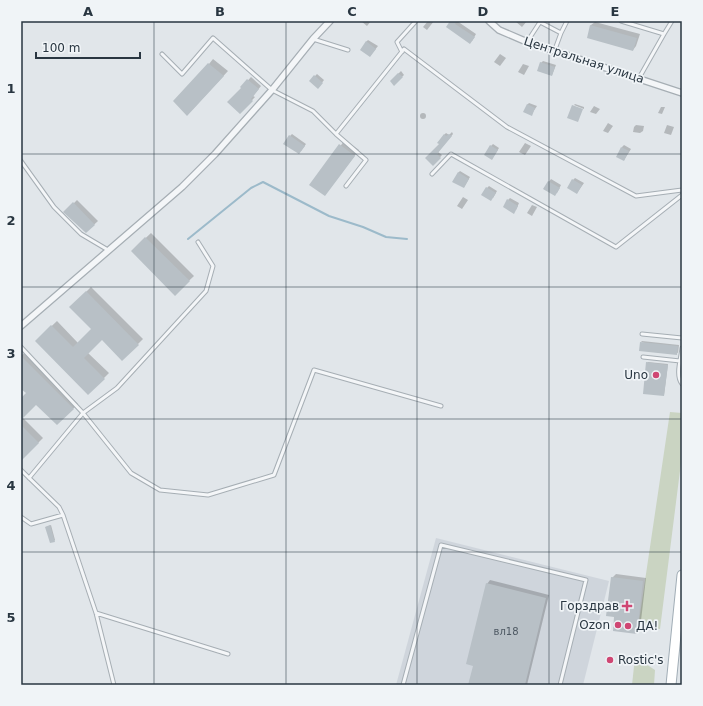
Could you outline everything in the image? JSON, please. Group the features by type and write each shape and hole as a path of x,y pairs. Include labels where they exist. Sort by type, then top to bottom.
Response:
{"main road":[{"path":"671,685 682,575"}],"street":[{"path":"21,326 182,187 215,154 272,90 313,39 330,21"},
{"name":"Центральная улица","path":"489,21 499,30 526,42 639,78 682,94"}],"lane":[{"path":"402,52 397,42 416,21"},
{"path":"554,52 567,21"},
{"path":"621,21 664,34"},
{"path":"639,78 672,21"},
{"path":"526,42 540,22 561,33"},
{"path":"162,54 182,74 213,38 272,90 313,111 336,134 366,160 346,186"},
{"path":"313,39 348,50"},
{"path":"336,134 404,49 507,127 636,196 682,190"},
{"path":"432,174 451,154 616,247 682,195"},
{"path":"21,161 54,207 82,234 108,250"},
{"path":"29,478 83,413 117,388 206,291 213,266 198,242"},
{"path":"642,334 682,338"},
{"path":"21,347 83,413 132,473 160,490 208,495 274,475 314,370 441,406"},
{"path":"682,348 678,374 682,384"},
{"path":"643,357 680,361"},
{"path":"21,470 59,507 63,514 96,614 114,685"},
{"path":"21,517 31,524 63,514"},
{"path":"404,685 441,545 586,580 560,685"},
{"path":"96,614 228,654"}],"shaded area":[{"path":"436,538 609,581 583,685 396,685"}],"green space":[{"path":"670,412 682,413 682,455 660,629 638,628"},
{"path":"635,657 655,670 654,685 632,685"}],"building":[{"path":"450,21 457,21 455,24 475,37 470,44 446,27"},
{"path":"590,25 637,38 633,51 587,38"},
{"path":"366,41 376,49 370,57 360,50"},
{"path":"540,62 555,67 552,76 537,71"},
{"path":"208,63 224,76 187,116 173,101"},
{"path":"398,73 403,77 394,86 390,81"},
{"path":"314,75 323,83 318,89 309,81"},
{"path":"247,79 259,89 251,99 253,101 240,114 227,102 241,88 240,87"},
{"path":"527,104 535,108 532,116 523,112"},
{"path":"572,105 583,109 578,122 567,118"},
{"path":"444,134 446,136 449,134 452,136 437,154 441,158 433,166 425,158 439,144 437,143"},
{"path":"289,135 305,146 299,154 283,144"},
{"path":"339,144 355,156 325,196 309,185"},
{"path":"490,145 498,150 492,160 484,155"},
{"path":"621,147 629,151 624,161 616,157"},
{"path":"458,172 469,179 464,188 452,182"},
{"path":"572,179 582,185 577,194 567,188"},
{"path":"548,181 560,188 555,196 543,189"},
{"path":"486,187 496,193 491,201 481,195"},
{"path":"507,199 518,206 514,214 503,207"},
{"path":"73,202 95,225 86,233 63,212"},
{"path":"145,237 190,281 175,296 131,251"},
{"path":"86,291 139,345 122,361 102,340 84,358 105,379 88,395 35,341 51,325 73,347 91,329 69,307"},
{"path":"640,342 678,346 677,355 639,351"},
{"path":"21,356 74,409 57,425 36,405 21,420 21,398 26,393 21,389"},
{"path":"646,362 668,365 664,396 643,394"},
{"path":"21,425 39,443 21,461"},
{"path":"50,525 55,542 50,543 45,527"},
{"path":"611,577 643,581 637,634 613,631 614,617 606,616"},
{"path":"486,583 546,598 525,685 468,685 473,666 466,664"}],"waterway":[{"path":"188,239 251,188 263,182 329,216 363,227 386,237 407,239"}],"place":[{"name":"Uno","path":"656,375"},
{"name":"Горздрав","path":"627,606"},
{"name":"Ozon","path":"618,625"},
{"name":"ДА!","path":"628,626"},
{"name":"Rostic's","path":"610,660"}]}
